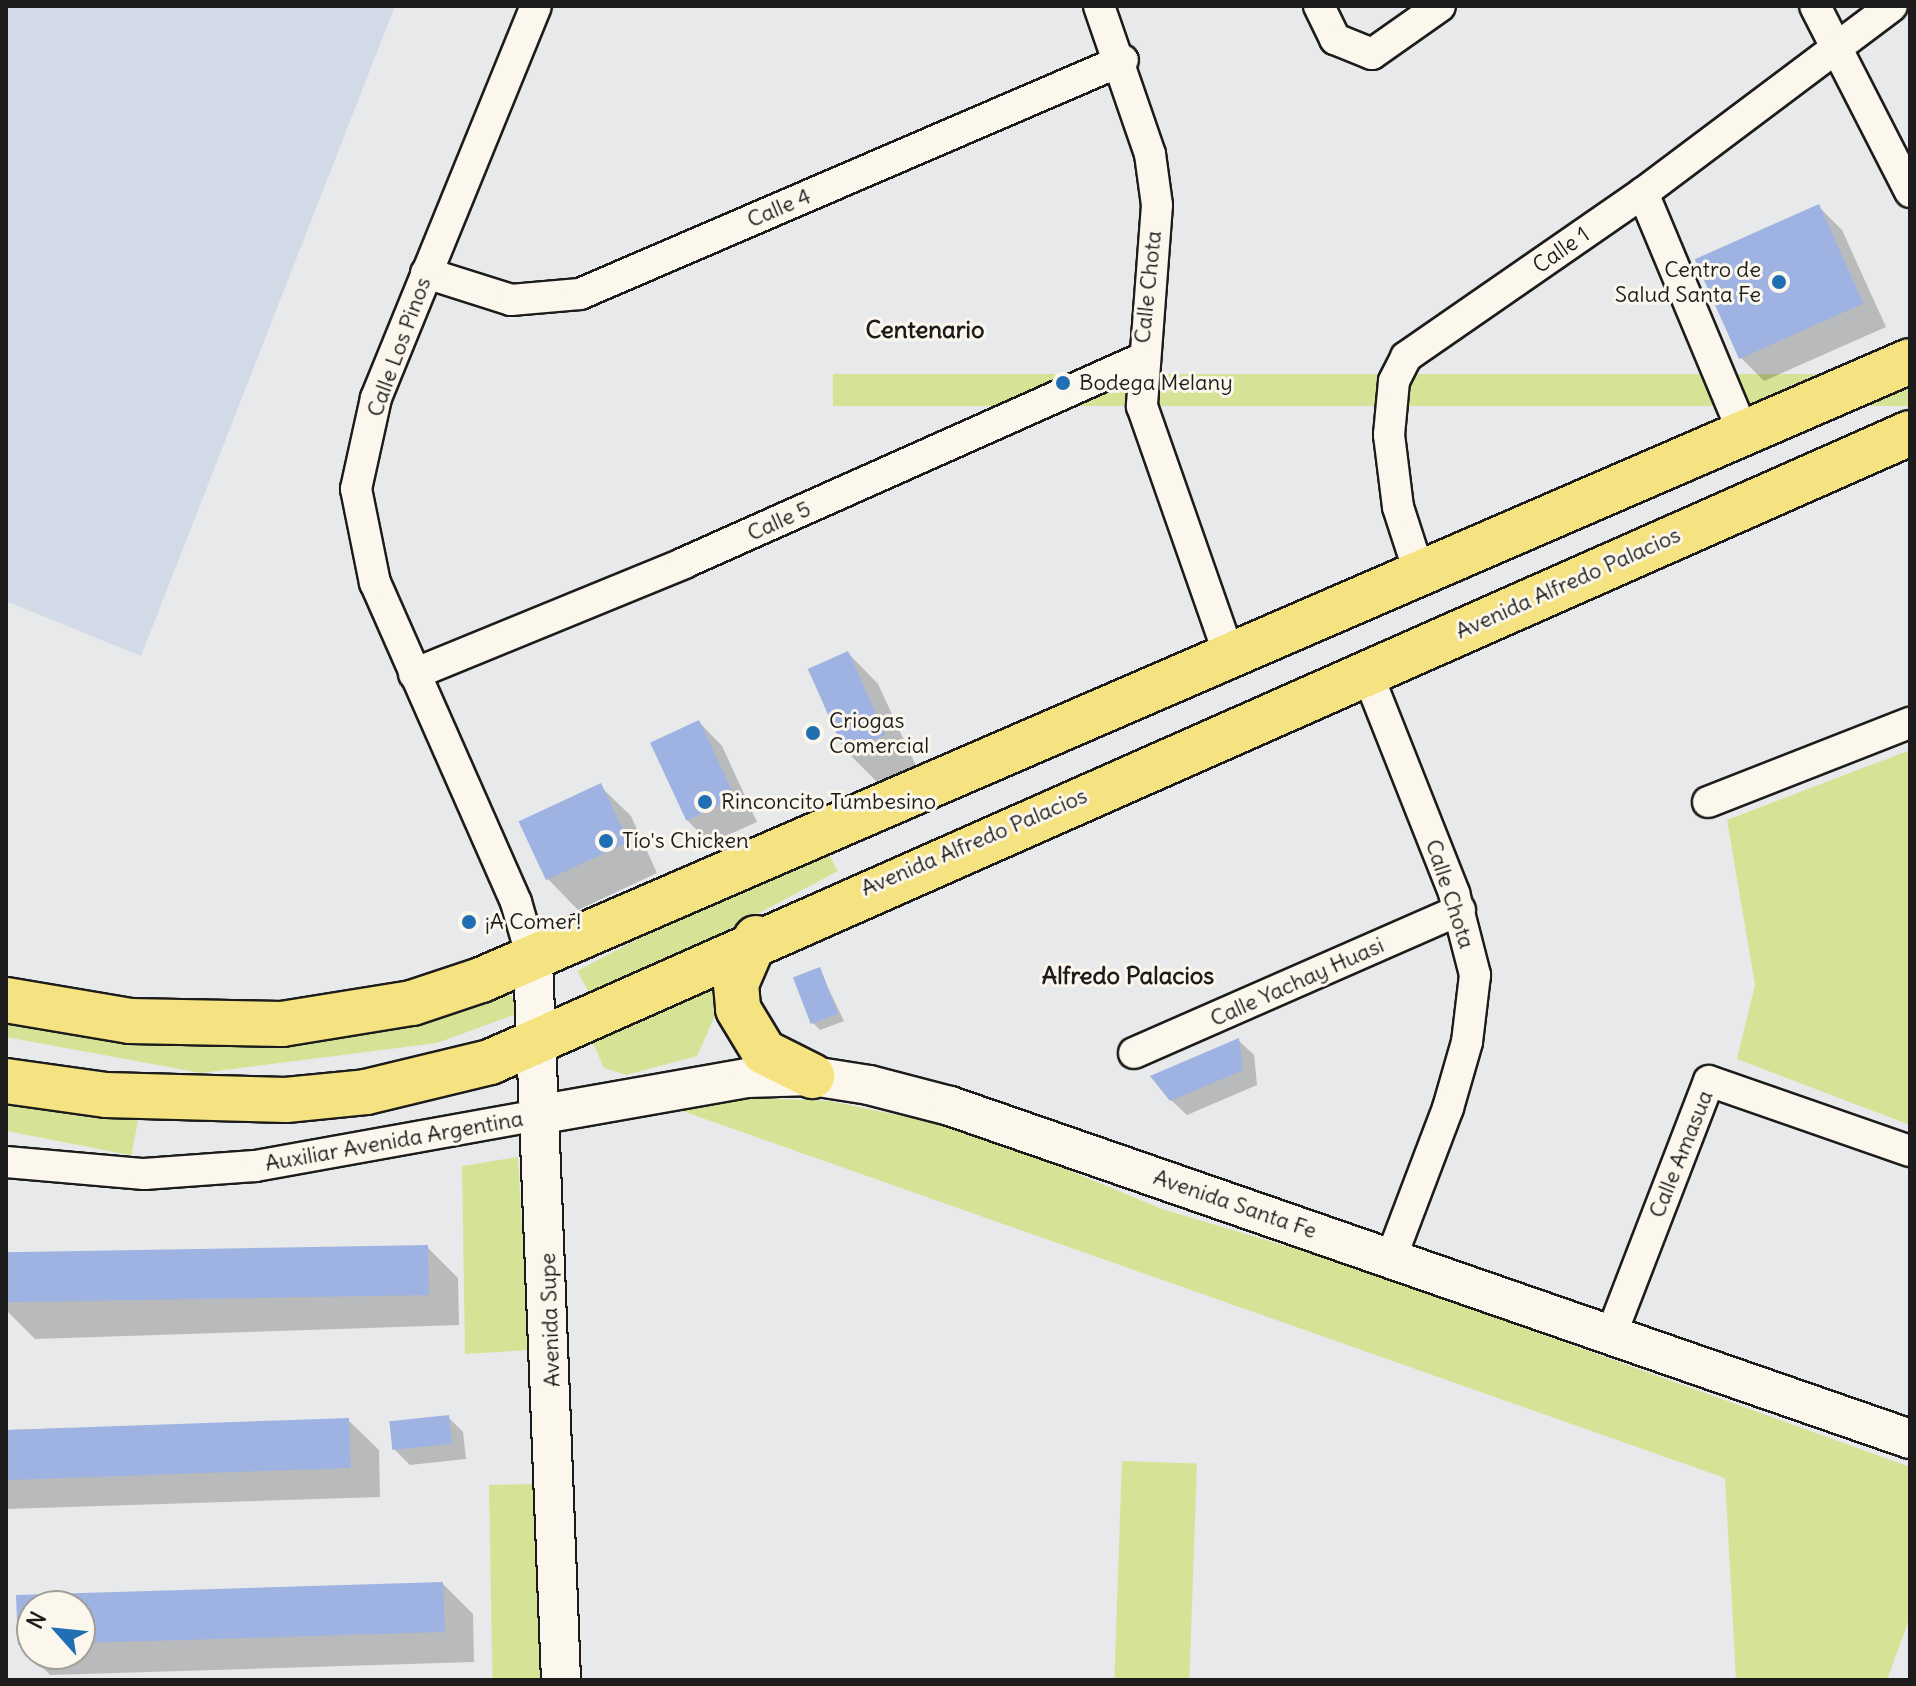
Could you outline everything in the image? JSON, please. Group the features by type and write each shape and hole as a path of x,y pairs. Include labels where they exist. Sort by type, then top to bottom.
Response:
{"main road":[{"path":"6,1000 130,1021 282,1024 412,1003 533,961 1419,572 1910,361"},
{"name":"Avenida Alfredo Palacios","path":"6,1081 106,1095 286,1100 439,1078 541,1039 891,878 1367,673 1910,433"},
{"path":"866,814 891,878"},
{"path":"756,938 736,984 738,1009 764,1052 812,1076"}],"street":[{"name":"Calle Los Pinos","path":"533,961 516,902 375,583 356,489 376,398 536,6"},
{"name":"Calle Chota","path":"1099,6 1123,60 1150,154 1157,205 1141,359 1154,456 1230,657"},
{"path":"1319,6 1335,39 1372,54 1440,6"},
{"path":"1815,6 1900,139 1910,192"},
{"name":"Calle 1","path":"1419,572 1398,507 1389,435 1394,381 1406,357 1643,193 1892,6"},
{"name":"Calle 4","path":"426,273 511,300 580,294 1123,60"},
{"path":"1643,193 1744,434"},
{"name":"Calle 5","path":"414,674 684,563 1141,359"},
{"name":"Calle Chota","path":"1367,673 1460,910 1475,975 1467,1042 1391,1258"},
{"path":"1708,802 1910,723"},
{"name":"Calle Yachay Huasi","path":"1134,1053 1460,910"},
{"name":"Avenida Supe","path":"533,961 541,1039 561,1680"},
{"name":"Avenida Santa Fe","path":"543,1114 708,1082 812,1076 950,1106 1910,1439"},
{"name":"Calle Amasua","path":"1611,1335 1709,1081 1910,1151"},
{"name":"Auxiliar Avenida Argentina","path":"6,1162 144,1174 255,1166 543,1114"}],"shaded area":[{"path":"6,6 395,6 141,656 6,601"}],"green space":[{"path":"833,374 1910,374 1910,406 833,406"},
{"path":"1910,750 1910,1125 1737,1059 1755,985 1727,820"},
{"path":"822,841 838,871 593,1001 577,971"},
{"path":"503,979 519,1013 437,1043 201,1073 6,1037 6,1006 192,1036"},
{"path":"691,981 711,990 718,1009 697,1056 626,1075 604,1068 593,1043 607,1025"},
{"path":"6,1087 140,1113 131,1155 6,1131"},
{"path":"728,1097 830,1101 974,1131 1162,1209 1353,1266 1910,1467 1910,1617 1887,1680 1736,1680 1725,1478 671,1107"},
{"path":"518,1157 529,1350 465,1354 462,1166"},
{"path":"1122,1461 1197,1464 1189,1680 1114,1680"},
{"path":"542,1484 545,1680 492,1680 489,1485"}],"building":[{"name":"Centro de Salud Santa Fe","path":"1819,204 1863,304 1739,359 1695,259"},
{"path":"848,651 885,735 845,753 808,669"},
{"path":"699,720 735,798 686,821 650,743"},
{"path":"601,783 628,842 546,880 519,821"},
{"path":"820,967 838,1014 811,1024 793,977"},
{"path":"1239,1038 1243,1070 1170,1101 1150,1076"},
{"path":"428,1245 429,1295 7,1302 6,1252"},
{"path":"449,1415 452,1444 392,1450 389,1421"},
{"path":"349,1418 351,1468 8,1480 6,1430"},
{"path":"443,1582 445,1632 96,1643 96,1593"}],"place":[{"name":"Centro de Salud Santa Fe","path":"1779,282"},
{"name":"Bodega Melany","path":"1063,383"},
{"name":"Criogas Comercial","path":"813,733"},
{"name":"Rinconcito Tumbesino","path":"705,802"},
{"name":"Tío's Chicken","path":"606,841"},
{"name":"¡A Comer!","path":"469,922"}],"district":[{"name":"Centenario","path":"925,330"},
{"name":"Alfredo Palacios","path":"1128,976"}]}
